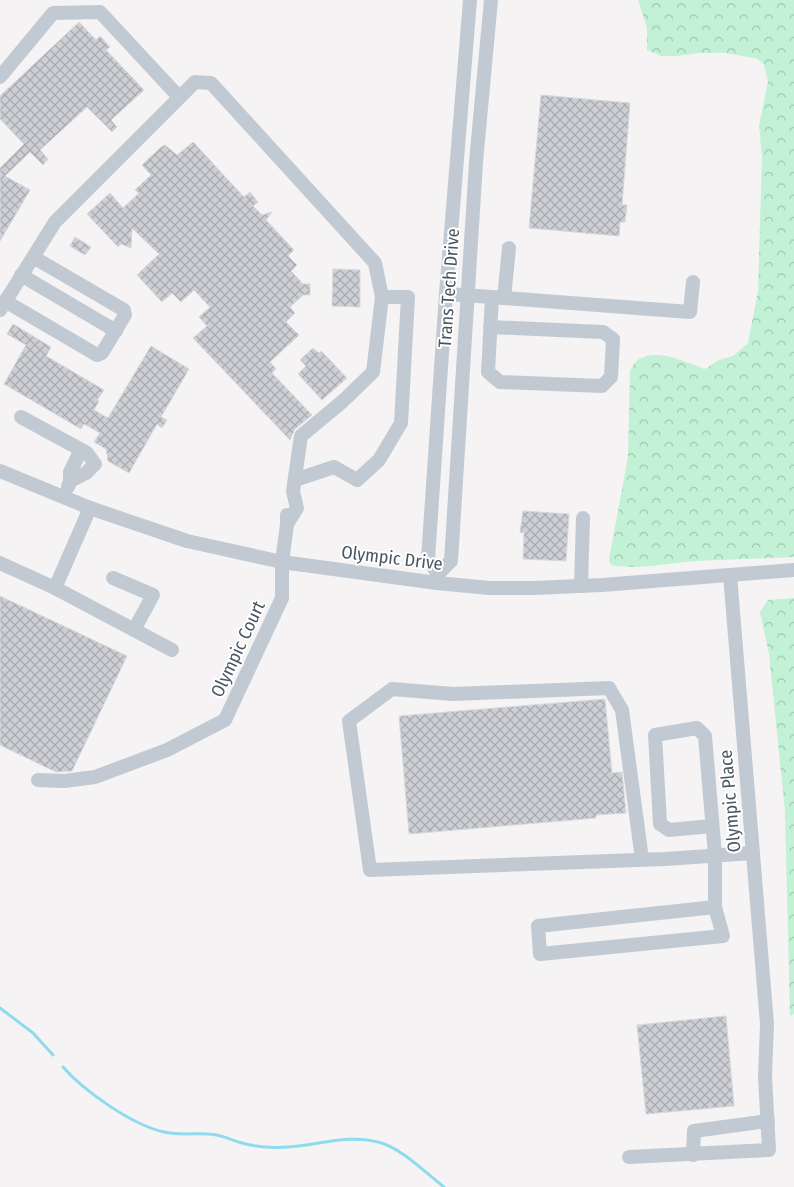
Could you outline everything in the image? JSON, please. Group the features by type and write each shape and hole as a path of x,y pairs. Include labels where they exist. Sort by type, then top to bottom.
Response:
{"street":[{"name":"Trans Tech Drive","path":"470,0 446,294 428,559 438,578 451,561 476,162 491,0"},
{"path":"0,77 53,13 100,12 179,97"},
{"path":"468,26 488,27"},
{"name":"Olympic Court","path":"2,306 55,222 195,82 211,83 375,263 382,296 373,372 343,401 301,436 294,485 297,508 287,524 282,562 282,598 225,720 167,750 95,777 64,781 38,780"},
{"path":"456,161 476,162"},
{"path":"490,326 603,332 613,339 612,377 602,386 500,382 488,372 490,326 509,248"},
{"path":"2,306 97,355 102,353 116,331 125,315 124,310 33,257"},
{"path":"21,276 116,331"},
{"path":"446,294 690,312 693,282"},
{"path":"294,485 334,467 357,480 379,460 401,423 408,297 382,296"},
{"path":"21,417 87,453 95,464 86,473 70,481"},
{"path":"64,497 70,481 70,472 81,450"},
{"name":"Olympic Drive","path":"0,471 90,508 187,540 282,562 438,578 489,588 581,586 794,570"},
{"path":"55,588 90,508"},
{"path":"581,586 583,518"},
{"path":"0,563 55,588 172,650"},
{"name":"Olympic Place","path":"693,1155 769,1150 765,1076 767,1024 730,575"},
{"path":"113,578 153,595 134,630"},
{"path":"642,859 622,710 608,688 453,694 392,689 349,721 370,870 642,859 753,853"},
{"path":"712,826 669,830 660,824 655,735 696,728 705,736 712,826 714,855 715,907 723,936 540,954 538,926 715,907"},
{"path":"629,1157 693,1155 694,1131 768,1121"}],"green space":[{"path":"638,0 794,0 794,557 699,561 630,567 611,565 609,559 628,457 630,371 638,360 647,356 664,356 705,369 719,360 733,356 748,343 758,291 762,156 759,126 768,81 764,65 758,59 726,53 661,56 647,50 647,28"},
{"path":"794,598 794,1014 790,1016 785,812 769,654 760,612 768,600"}],"building":[{"path":"79,22 96,40 100,36 110,47 106,50 144,90 111,120 117,127 112,132 87,107 40,150 48,159 43,165 30,152 5,176 30,190 0,241 0,168 24,144 0,119 0,96"},
{"path":"541,95 630,103 622,205 627,205 625,222 620,222 619,236 529,228"},
{"path":"193,142 244,197 250,192 258,202 253,206 262,215 272,212 266,220 294,250 288,256 297,265 291,271 303,284 310,284 310,295 303,295 290,307 295,313 286,322 299,335 270,362 276,369 272,373 312,415 295,429 290,440 193,338 207,326 199,317 210,307 194,290 181,302 172,293 162,302 137,275 159,254 132,228 131,248 121,244 118,247 87,214 110,193 123,208 139,193 135,190 151,175 142,165 161,147 165,145 177,155"},
{"path":"75,237 91,247 85,255 70,246"},
{"path":"333,269 360,270 360,307 332,306"},
{"path":"13,324 51,347 46,356 104,390 97,400 99,401 94,410 108,418 151,346 189,369 161,417 167,420 162,428 157,424 129,473 108,461 106,449 94,442 100,433 84,424 81,429 4,384 26,345 7,334"},
{"path":"313,348 319,353 321,351 347,378 322,400 298,374 306,366 300,360"},
{"path":"523,511 569,514 566,561 523,559 524,533 520,532"},
{"path":"0,596 127,656 72,771 56,772 0,745"},
{"path":"605,699 612,773 622,772 626,813 596,815 596,818 409,834 399,716"},
{"path":"726,1016 734,1106 646,1114 637,1025"}],"waterway":[{"path":"0,1008 33,1033 53,1055"},
{"path":"63,1067 83,1086 109,1106 151,1128 170,1133 217,1135 265,1147 288,1147 356,1139 378,1142 404,1155 444,1187"}]}
